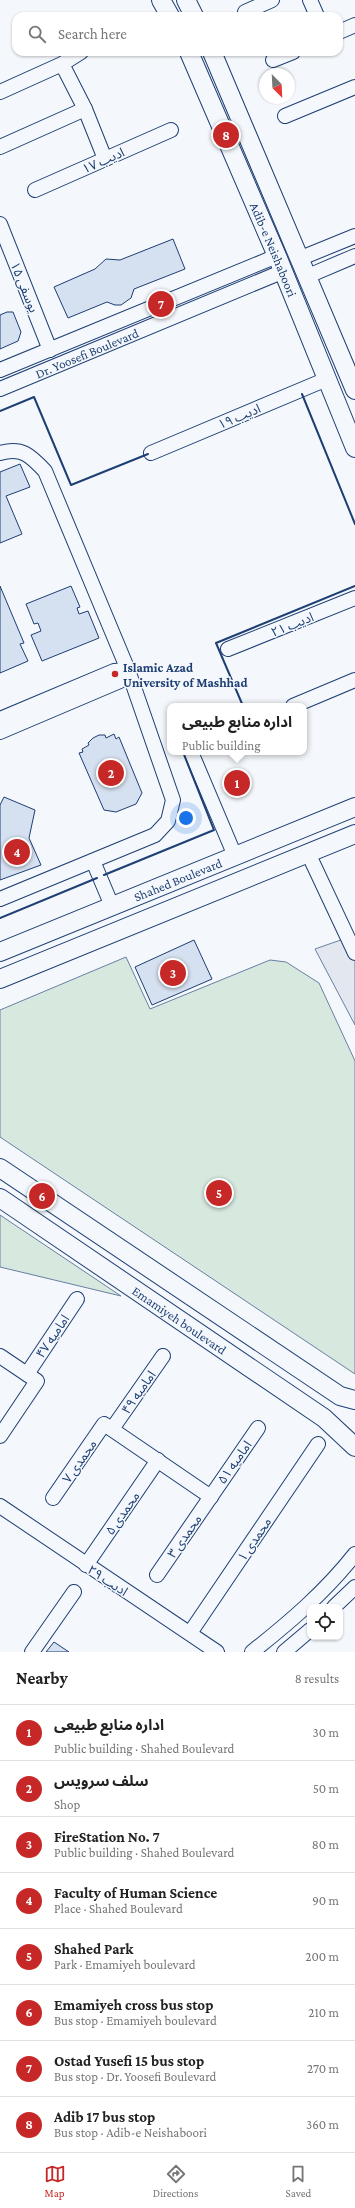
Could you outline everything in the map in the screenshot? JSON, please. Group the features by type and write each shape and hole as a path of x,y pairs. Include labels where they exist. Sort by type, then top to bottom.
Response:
{"main road":[{"path":"161,0 168,12"},
{"path":"186,0 192,12"},
{"name":"Adib-e Neishaboori","path":"191,56 280,264 355,448"},
{"name":"Adib-e Neishaboori","path":"214,56 301,258 355,390"},
{"name":"Shahed Boulevard","path":"0,952 355,807"},
{"name":"Shahed Boulevard","path":"0,979 355,834"},
{"name":"Emamiyeh boulevard","path":"0,1168 340,1396 355,1400"},
{"name":"Emamiyeh boulevard","path":"0,1198 324,1418 355,1447"}],"street":[{"path":"244,12 272,0"},
{"path":"310,0 314,12"},
{"path":"343,30 355,25"},
{"path":"0,92 62,64 75,56"},
{"path":"273,60 283,56"},
{"path":"62,64 84,109 105,159"},
{"path":"285,116 355,87"},
{"path":"0,147 84,109"},
{"name":"ادیب ۱۷","path":"35,190 171,130"},
{"name":"یوسفی ۱۵","path":"0,224 50,350"},
{"path":"301,258 355,236"},
{"path":"308,276 355,256"},
{"name":"Dr. Yoosefi Boulevard","path":"0,370 280,264"},
{"name":"Dr. Yoosefi Boulevard","path":"0,389 280,264"},
{"name":"ادیب ۱۹","path":"151,453 327,379"},
{"path":"0,453 12,450 24,452 45,471 128,670 173,800 168,821 156,835 0,899"},
{"name":"ادیب ۲۱","path":"228,649 355,598"},
{"path":"0,718 114,671 128,670"},
{"path":"0,732 120,681 128,670"},
{"path":"300,703 355,680"},
{"path":"193,755 235,856"},
{"path":"308,853 355,953"},
{"path":"93,861 112,906"},
{"name":"امامیه ۴۷","path":"0,1436 32,1377 78,1299"},
{"path":"0,1356 32,1377"},
{"name":"امامیه ۴۹","path":"108,1426 163,1356"},
{"path":"108,1426 211,1497"},
{"name":"محمدی ۷","path":"53,1498 108,1426"},
{"name":"امامیه ۵۱","path":"211,1497 258,1428"},
{"name":"محمدی ۱","path":"190,1633 318,1444"},
{"name":"محمدی ۵","path":"86,1565 158,1460"},
{"name":"محمدی ۳","path":"157,1575 211,1497"},
{"name":"ادیب ۲۹","path":"1,1509 217,1652"},
{"path":"252,1652 288,1624 334,1580 355,1554"},
{"path":"337,1604 355,1587"},
{"path":"32,1652 74,1592"},
{"path":"284,1652 307,1633"}],"shaded area":[{"path":"355,935 355,1025 315,949"},
{"path":"126,957 150,1009 270,960 286,962 319,983 355,1061 355,1374 0,1137 0,1010"},
{"path":"0,1215 121,1296 0,1267"}],"building":[{"path":"173,239 185,269 134,289 131,298 121,305 115,305 107,302 68,318 54,287 95,269 106,259 120,260"},
{"path":"7,312 13,312 21,332 18,341 0,349 0,315"},
{"path":"20,464 30,487 6,496 22,534 0,543 0,472"},
{"path":"0,586 24,643 20,644 28,661 0,673"},
{"path":"71,586 80,607 77,608 79,614 88,611 99,638 42,661 31,635 41,631 38,623 34,624 26,604"},
{"path":"114,734 116,739 119,737 142,793 136,804 116,812 104,810 79,753 83,752 82,749 89,745 88,743 93,738 99,735 105,735 106,738"},
{"path":"4,797 35,810 29,838 41,865 0,880 0,805"},
{"path":"194,940 212,979 152,1005 135,967"},
{"path":"54,1642 69,1652 46,1652"}],"wall":[{"path":"302,394 355,524"},
{"path":"0,411 34,397 71,485 148,454"},
{"path":"242,703 216,643 355,586"},
{"path":"104,875 214,830 184,755"},
{"path":"0,918 97,878"}],"place":[{"name":"Adib 17 bus stop","path":"226,135"},
{"name":"Ostad Yusefi 15 bus stop","path":"161,304"},
{"name":"Islamic Azad University of Mashhad","path":"115,674"},
{"name":"سلف سرویس","path":"111,773"},
{"name":"اداره منابع طبیعی","path":"237,783"},
{"name":"Faculty of Human Science","path":"17,852"},
{"name":"FireStation No. 7","path":"173,973"},
{"name":"Shahed Park","path":"219,1193"},
{"name":"Emamiyeh cross bus stop","path":"42,1196"}]}
